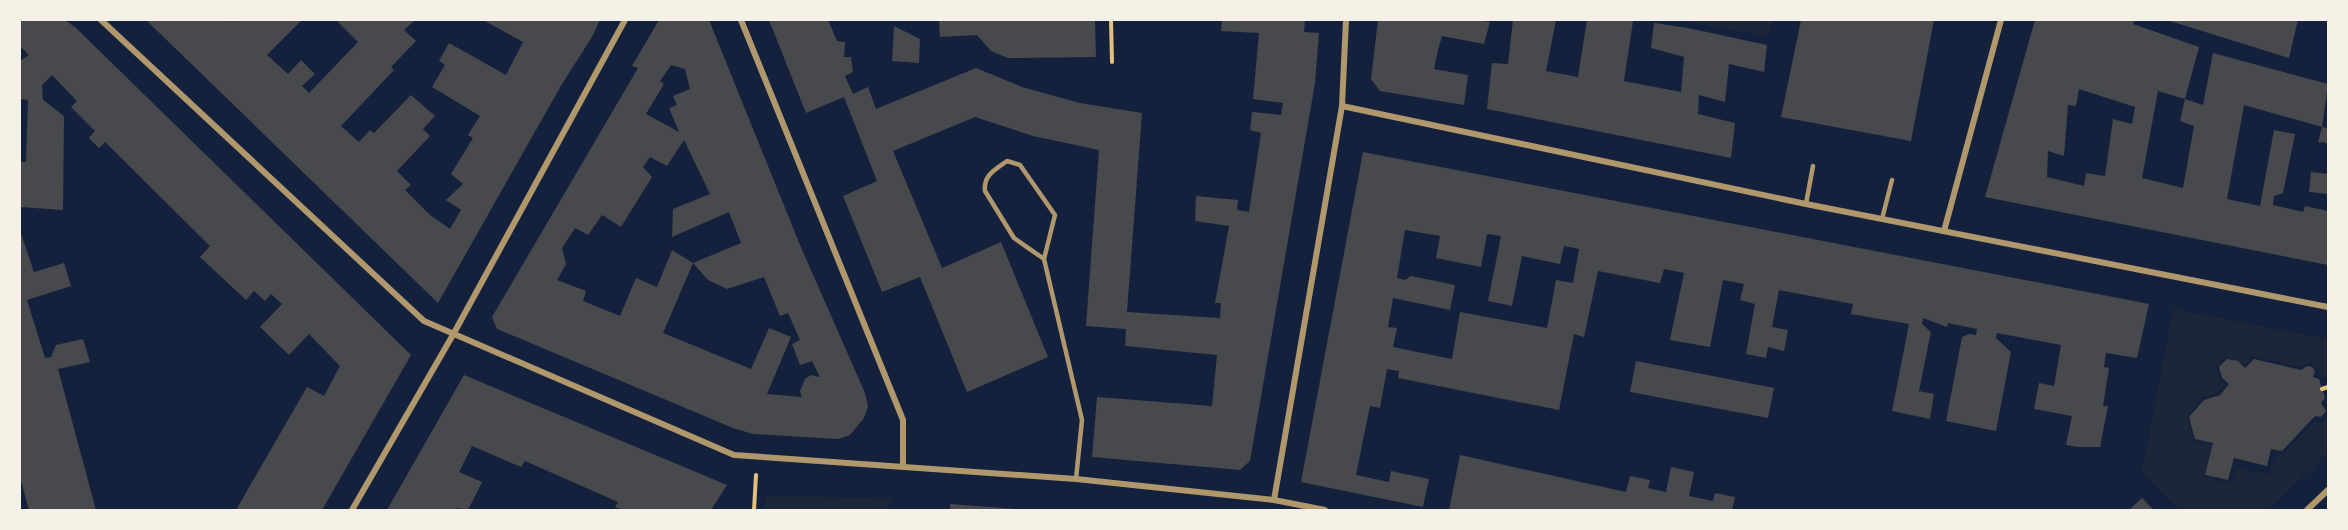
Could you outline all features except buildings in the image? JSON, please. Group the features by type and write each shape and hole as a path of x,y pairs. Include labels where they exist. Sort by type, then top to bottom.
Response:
{"street":[{"path":"101,20 424,321 734,455 903,465 1076,479 1274,500 1325,510"},
{"path":"352,510 454,333 625,20"},
{"path":"741,20 903,420 903,465"},
{"path":"1274,500 1342,106 1346,20"},
{"path":"1944,231 2001,20"},
{"path":"1342,106 1806,204 2328,307"},
{"path":"2307,510 2328,490"}],"lane":[{"path":"1044,258 1014,238 985,191 984,183 988,175 1007,161 1020,165 1055,215 1044,258 1082,420 1076,479"},
{"path":"1806,204 1813,166"},
{"path":"1882,219 1892,180"}],"path":[{"path":"1111,20 1112,62"},
{"path":"2322,389 2328,387"},
{"path":"754,510 758,456"}],"shaded area":[{"path":"1683,20 1773,20 1768,37"},
{"path":"2173,309 2328,339 2328,377 2321,379 2312,363 2298,367 2252,356 2245,365 2226,356 2216,367 2219,379 2226,385 2219,393 2202,397 2187,416 2194,441 2212,445 2204,476 2230,484 2239,468 2270,475 2277,455 2284,454 2314,422 2322,423 2328,417 2328,453 2269,510 2179,510 2142,472"},
{"path":"766,495 890,499 889,510 764,510"}]}
